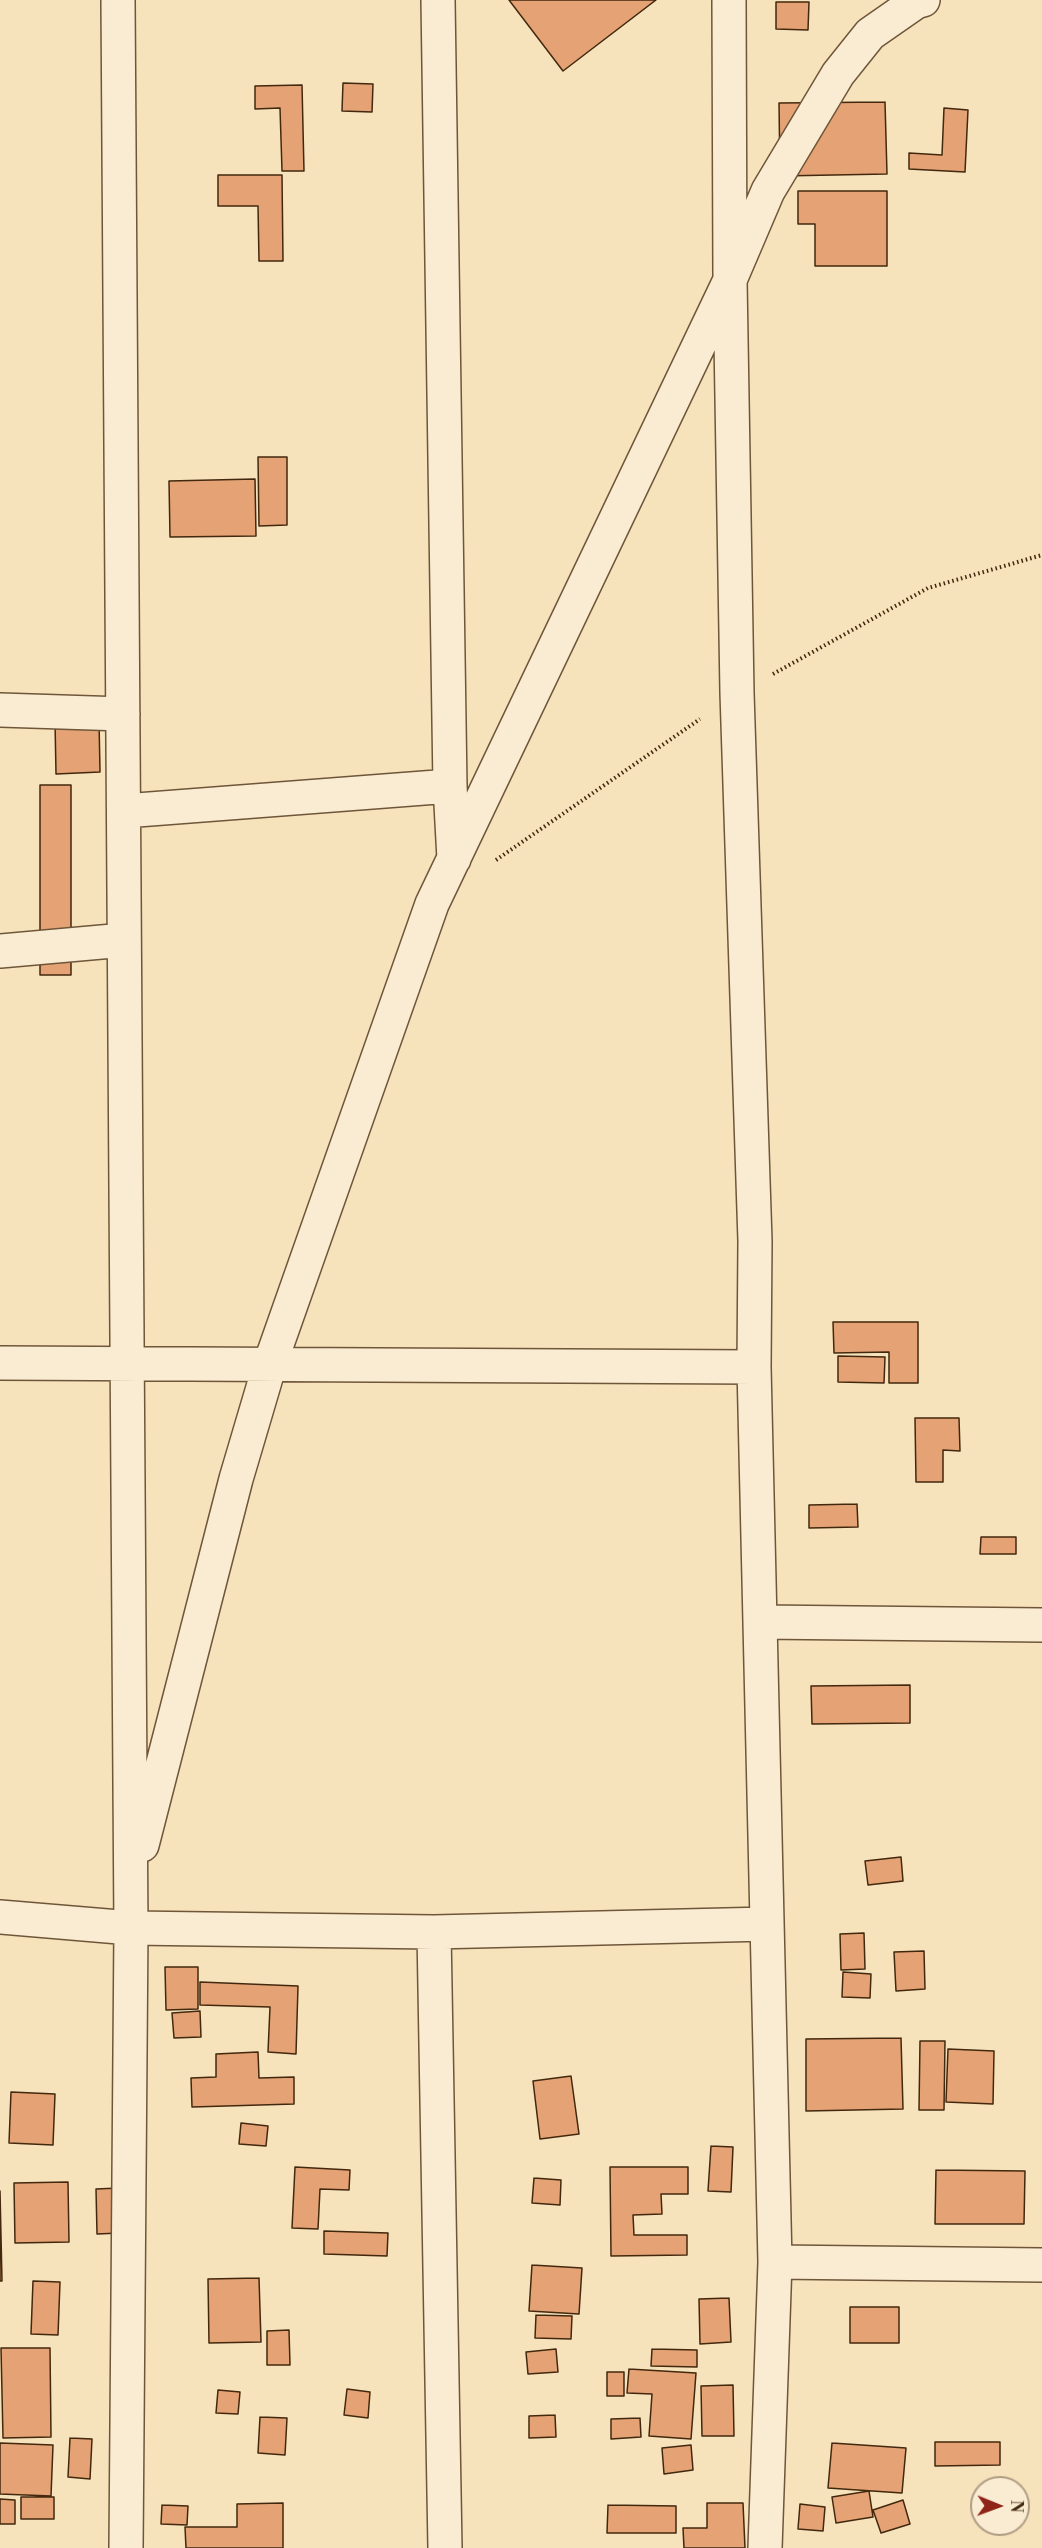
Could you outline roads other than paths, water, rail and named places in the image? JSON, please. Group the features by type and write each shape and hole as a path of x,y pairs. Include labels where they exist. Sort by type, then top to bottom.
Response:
{"street":[{"path":"118,0 131,1928 126,2548"},
{"path":"438,0 450,786 454,862"},
{"path":"729,0 730,280 737,693 754,1241 754,1367 775,2262 765,2548"},
{"path":"130,1890 236,1479 270,1364 432,904 730,280 768,191 838,74 870,34 916,2 923,0"},
{"path":"0,710 123,714"},
{"path":"124,811 450,786"},
{"path":"0,951 124,940"},
{"path":"0,1363 754,1367"},
{"path":"760,1622 1042,1625"},
{"path":"0,1917 131,1928 434,1932 766,1924"},
{"path":"434,1932 445,2548"},
{"path":"775,2262 1042,2265"}]}
